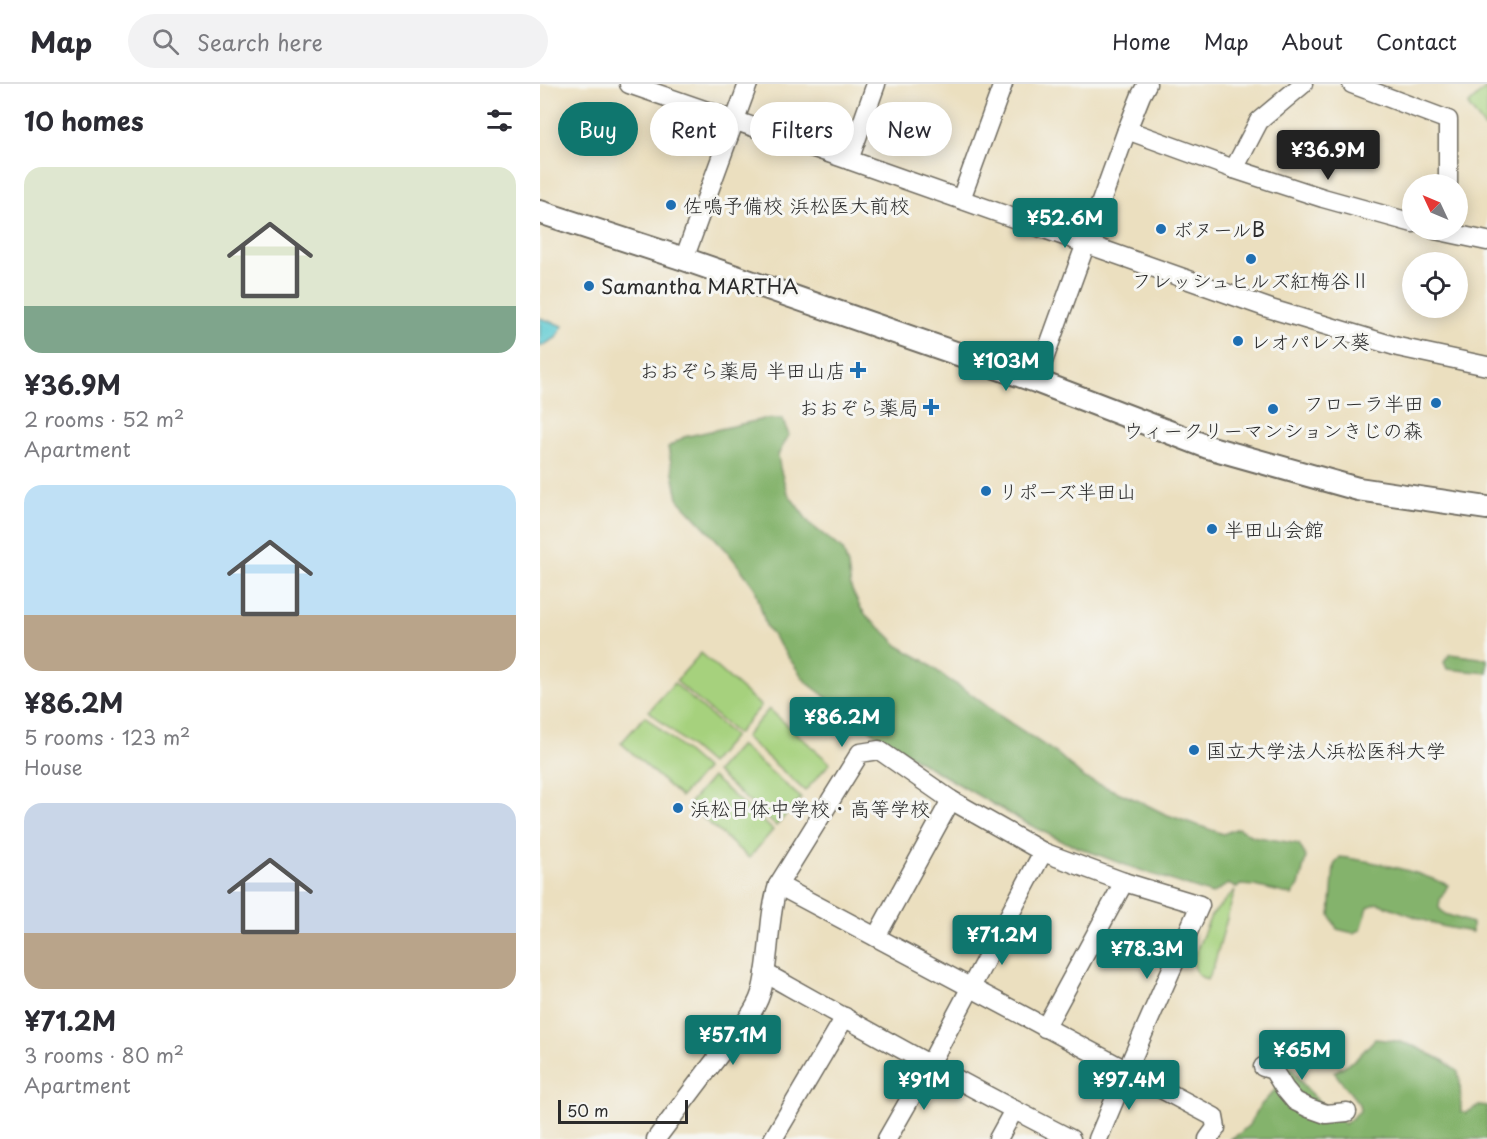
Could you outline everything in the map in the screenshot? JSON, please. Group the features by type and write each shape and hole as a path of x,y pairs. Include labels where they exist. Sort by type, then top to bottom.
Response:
{"street":[{"path":"738,112 748,84"},
{"path":"849,160 876,84"},
{"path":"961,199 1003,84"},
{"path":"1036,381 1127,130 1148,84"},
{"path":"1234,169 1259,121 1303,84"},
{"path":"1352,84 1448,120 1448,174"},
{"path":"639,85 684,102"},
{"path":"738,122 1271,309 1398,346 1487,366"},
{"path":"1127,130 1234,169 1402,221"},
{"path":"684,259 722,156"},
{"path":"540,212 684,259 1036,381 1208,447 1358,489 1487,508"},
{"path":"1468,237 1487,241"},
{"path":"656,1139 746,1020 760,996 770,942 773,901 778,885 860,753 879,750 951,800 1043,852 1124,882 1200,905 1126,1070 1098,1139"},
{"path":"876,937 951,800"},
{"path":"887,1139 930,1064 1043,852"},
{"path":"1045,1028 1124,882"},
{"path":"778,885 1214,1117 1216,1128 1208,1139"},
{"path":"765,973 1071,1139"},
{"path":"773,1139 844,1017"},
{"path":"1263,1067 1273,1070 1295,1101 1326,1114 1347,1112"},
{"path":"998,1139 1014,1110"}],"green space":[{"path":"1487,87 1487,127 1484,127 1468,105"},
{"path":"764,419 782,419 789,435 778,455 787,492 810,524 843,550 851,588 860,607 869,619 900,647 923,660 1000,716 1059,755 1084,778 1165,814 1223,834 1238,828 1252,836 1299,844 1306,857 1299,886 1292,895 1255,886 1240,885 1237,888 1228,884 1212,894 1062,841 1024,822 875,734 806,682 766,626 755,588 728,552 678,499 668,447 684,437"},
{"path":"701,653 761,706 737,734 676,681"},
{"path":"1450,654 1487,659 1487,673 1447,669 1444,662"},
{"path":"674,683 734,736 710,764 649,711"},
{"path":"769,709 830,763 805,791 745,737"},
{"path":"645,716 706,769 681,797 621,743"},
{"path":"740,745 801,798 776,826 716,772"},
{"path":"712,777 773,830 749,858 688,805"},
{"path":"1340,857 1397,868 1448,885 1440,900 1439,908 1445,914 1472,923 1472,932 1440,926 1378,903 1368,907 1361,930 1353,933 1337,929 1330,915 1334,865"},
{"path":"1235,890 1214,965 1207,980 1198,975 1192,961 1211,916"},
{"path":"1375,1039 1397,1041 1416,1047 1444,1061 1458,1072 1461,1112 1466,1113 1480,1105 1487,1106 1487,1139 1230,1139 1249,1125 1260,1106 1275,1090 1279,1072 1292,1068 1316,1099 1345,1124 1360,1111 1359,1104 1334,1072 1356,1059"}],"water":[{"path":"540,318 563,326 556,338 540,347"}],"place":[{"name":"佐鳴予備校 浜松医大前校","path":"671,205"},
{"name":"ボヌールB","path":"1161,229"},
{"name":"フレッシュヒルズ紅梅谷Ⅱ","path":"1251,259"},
{"name":"Samantha MARTHA","path":"589,286"},
{"name":"レオパレス葵","path":"1238,341"},
{"name":"おおぞら薬局 半田山店","path":"858,370"},
{"name":"フローラ半田","path":"1436,403"},
{"name":"おおぞら薬局","path":"931,407"},
{"name":"ウィークリーマンションきじの森","path":"1273,409"},
{"name":"リポーズ半田山","path":"986,491"},
{"name":"半田山会館","path":"1212,529"},
{"name":"国立大学法人浜松医科大学","path":"1194,750"},
{"name":"浜松日体中学校・高等学校","path":"678,808"}]}
